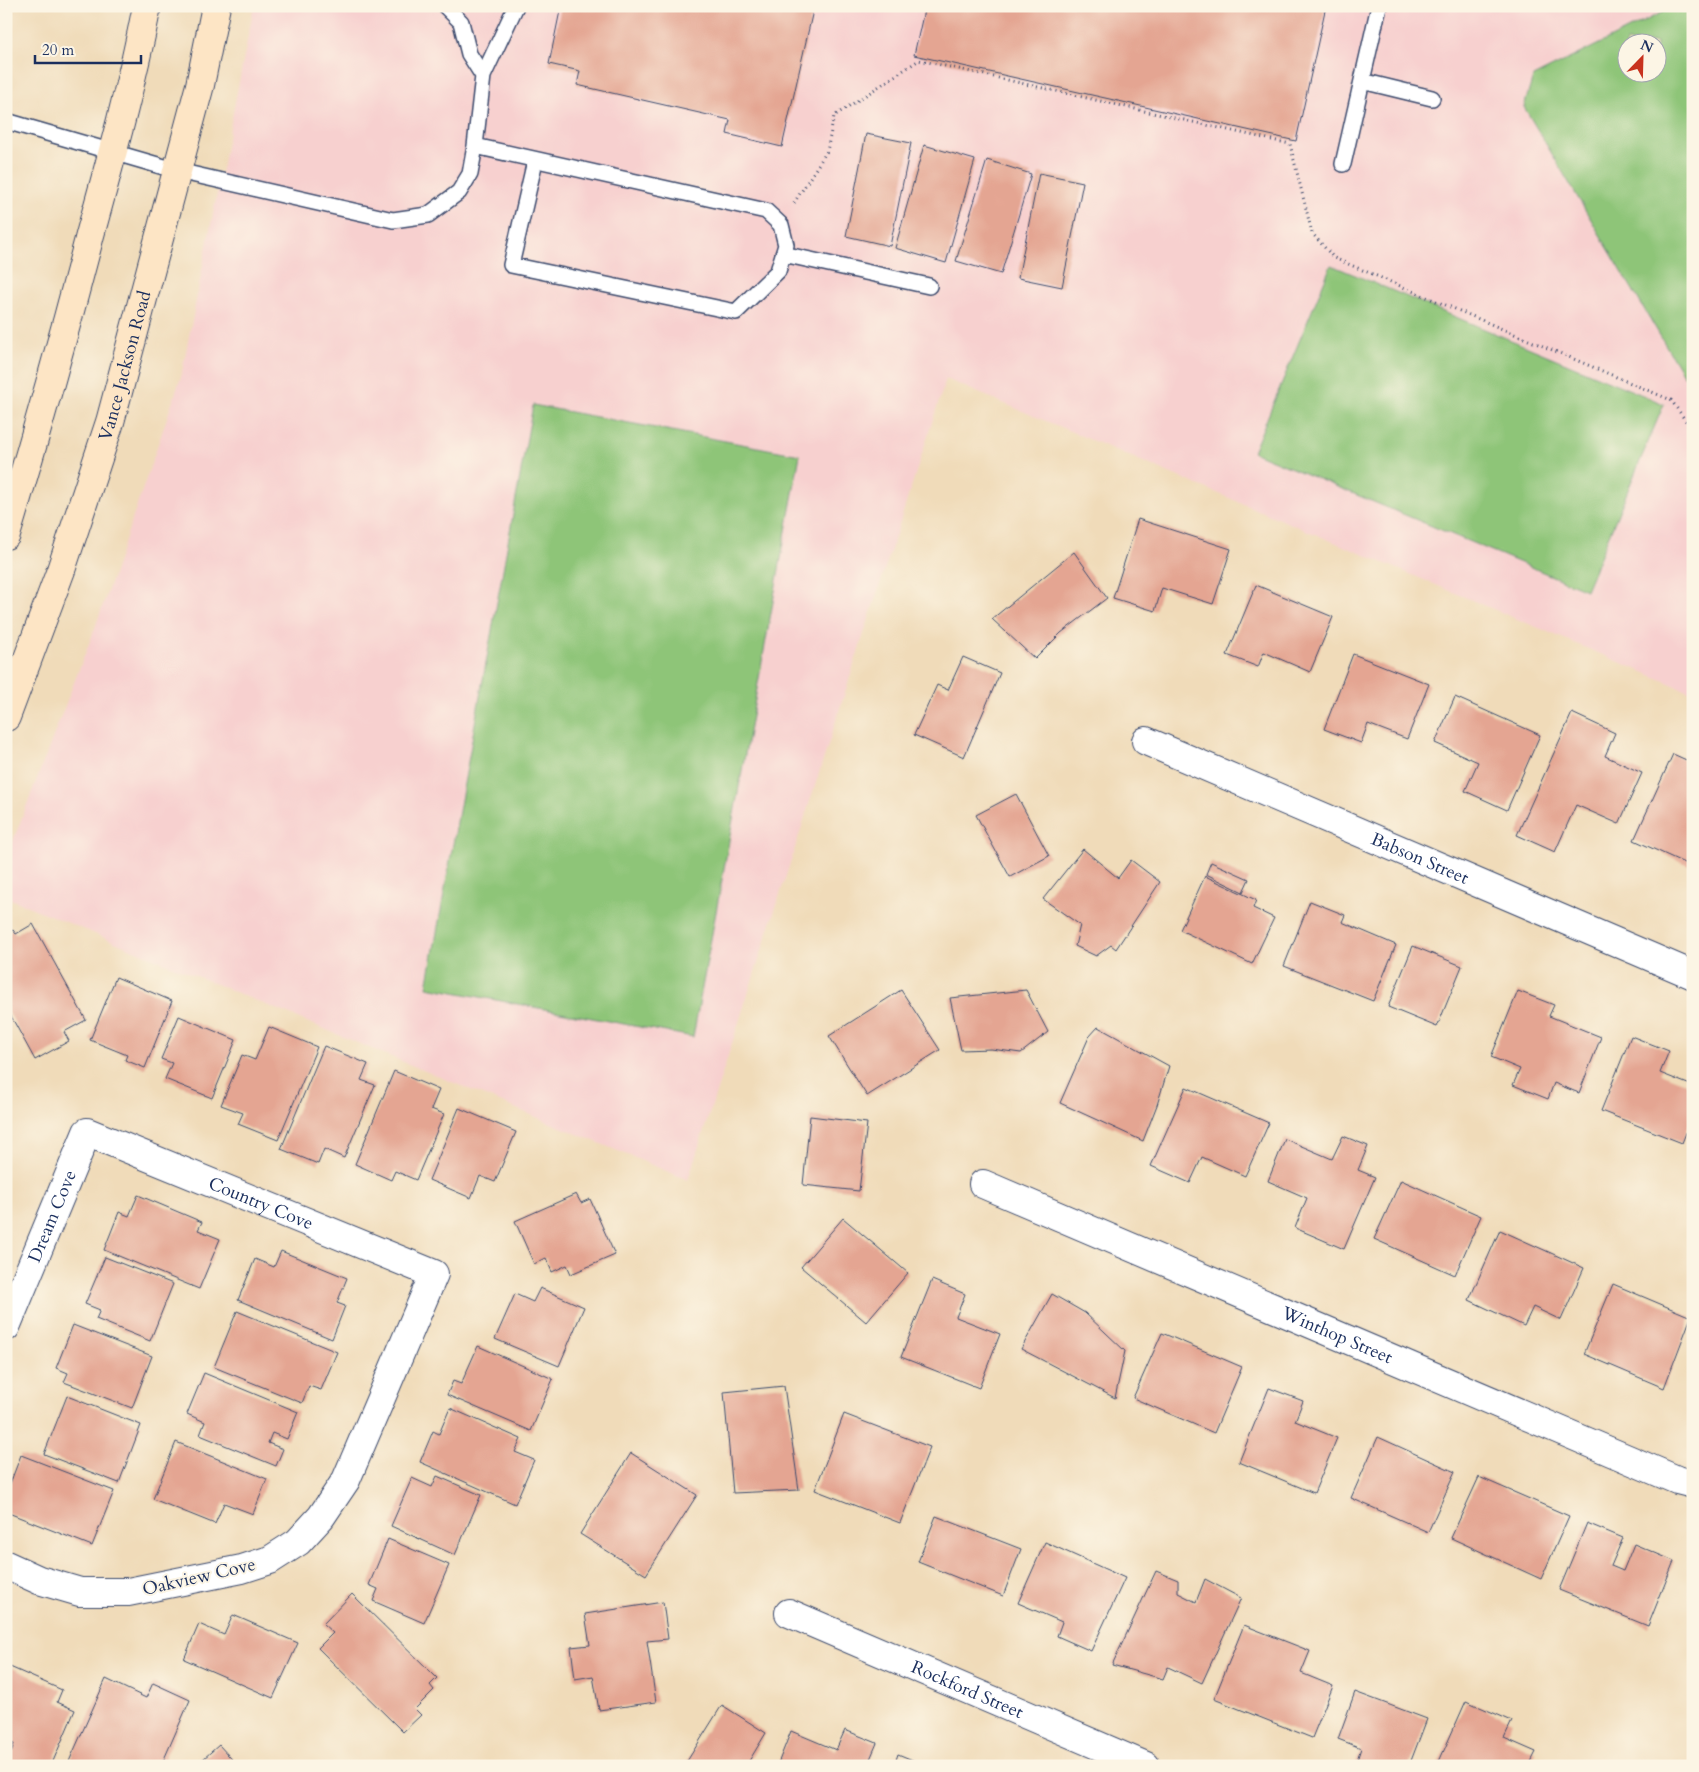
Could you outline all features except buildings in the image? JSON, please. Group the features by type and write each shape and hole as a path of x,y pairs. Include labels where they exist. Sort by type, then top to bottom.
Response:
{"main road":[{"path":"8,526 45,404 134,69 147,6"},
{"name":"Vance Jackson Road","path":"6,717 61,570 110,422 200,85 216,6"}],"street":[{"name":"Babson Street","path":"1146,741 1693,975"},
{"name":"Country Cove","path":"87,1132 434,1274"},
{"name":"Dream Cove","path":"6,1327 87,1132"},
{"name":"Winthop Street","path":"983,1184 1677,1480 1693,1484"},
{"name":"Oakview Cove","path":"6,1565 39,1580 80,1592 128,1592 242,1569 270,1560 298,1542 321,1517 346,1480 434,1274"},
{"name":"Rockford Street","path":"789,1613 1146,1766"}],"lane":[{"path":"445,6 461,22 469,54 483,76"},
{"path":"6,121 178,171 393,220 428,215 459,192 470,174 483,76 516,6"},
{"path":"1343,164 1378,6"},
{"path":"1362,80 1432,98"},
{"path":"475,146 535,161 766,211 781,225 786,245 778,271 736,312 511,265 535,161"},
{"path":"783,254 929,286"}],"path":[{"path":"781,225 827,151 834,116 919,60 1290,144 1312,233 1334,258 1670,400 1693,431"}],"shaded area":[{"path":"254,6 1693,6 1693,693 946,379 688,1180 6,897 6,859 95,628 181,377"}],"green space":[{"path":"1675,6 1693,6 1693,382 1684,376 1524,107 1533,77 1616,36 1616,82 1666,82 1666,32 1623,32"},
{"path":"1331,265 1664,404 1586,590 1253,452"},
{"path":"533,405 800,455 693,1037 427,987"}]}
